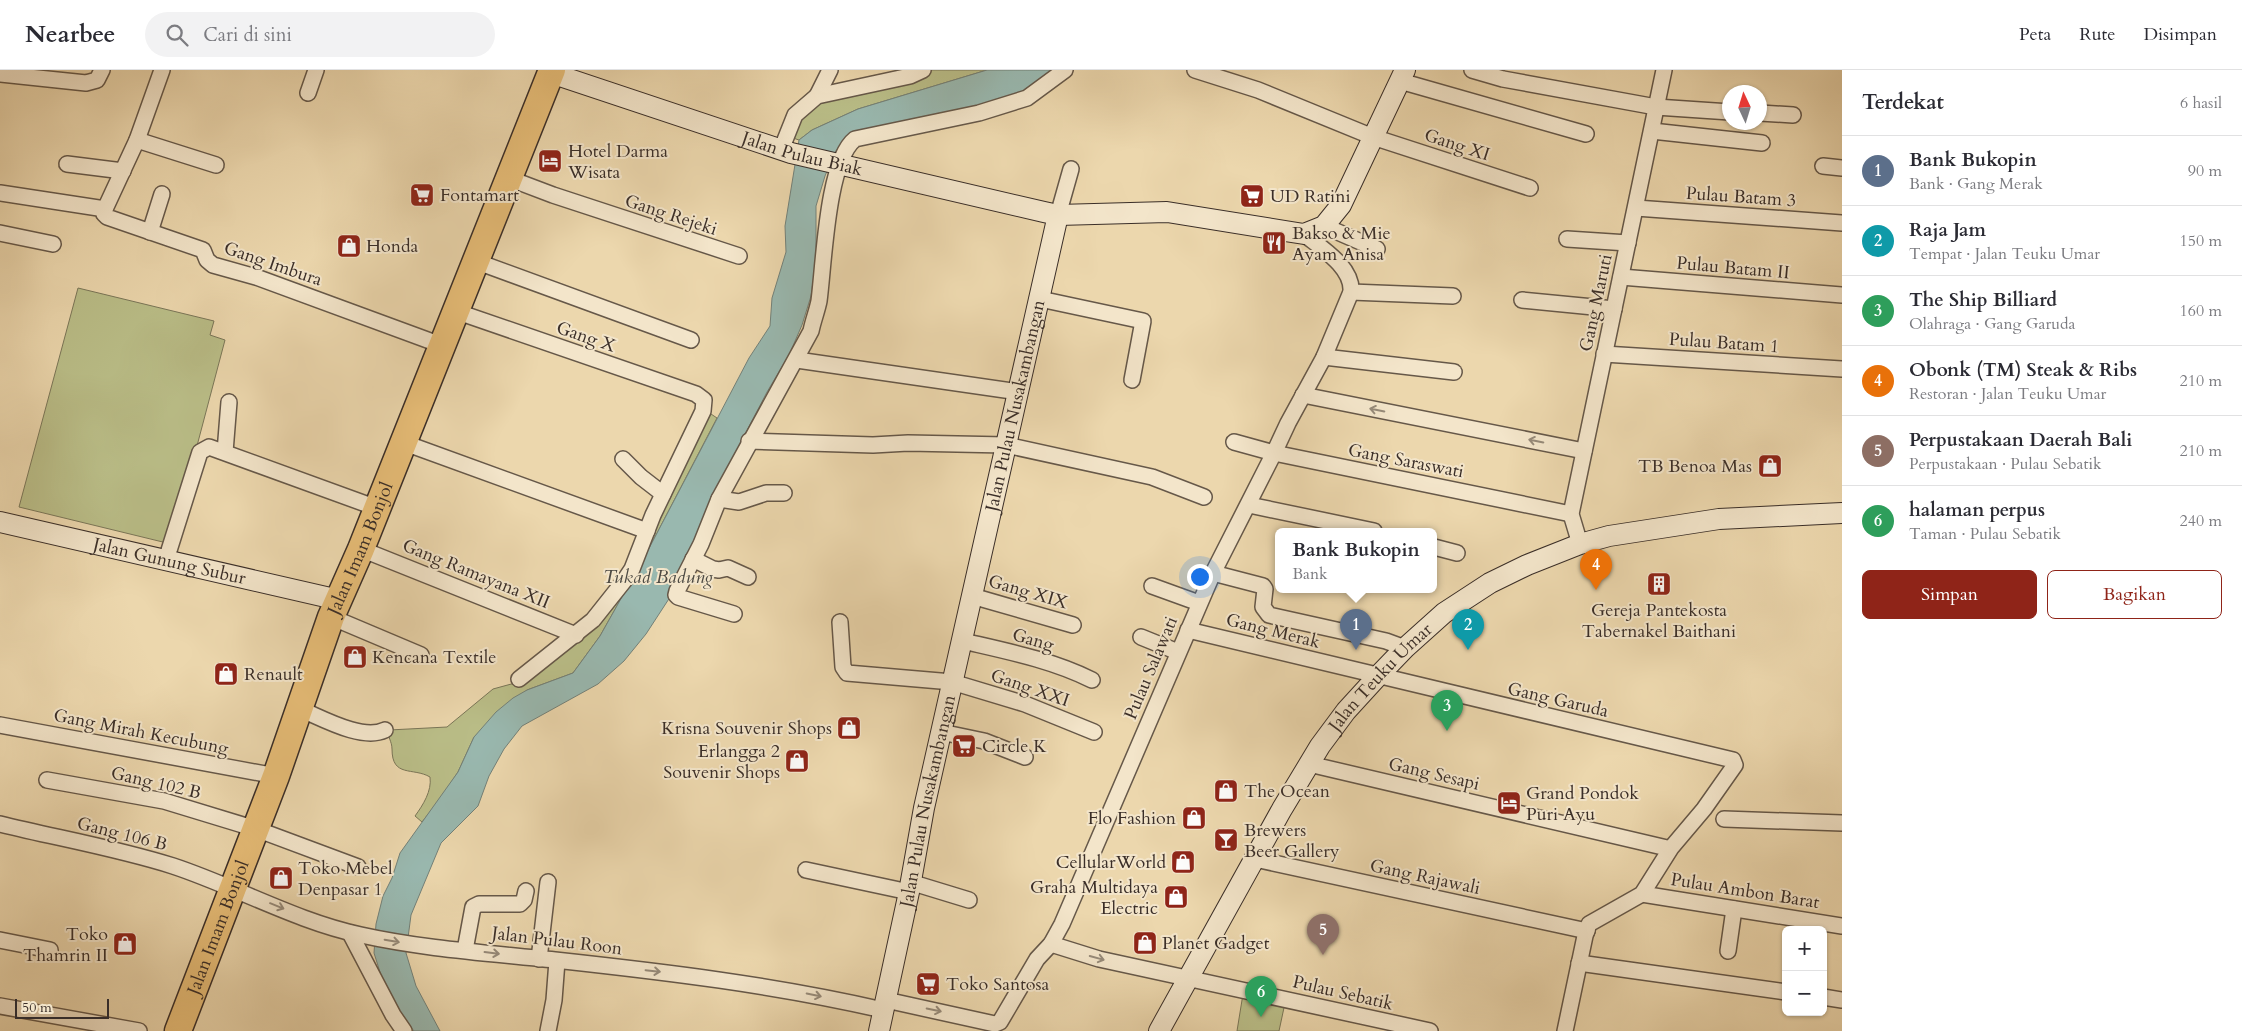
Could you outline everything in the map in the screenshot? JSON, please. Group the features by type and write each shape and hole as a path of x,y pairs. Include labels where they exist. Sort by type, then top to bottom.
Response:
{"highway":[{"name":"Jalan Imam Bonjol","path":"178,1031 276,776 335,609 361,549 508,178 547,71"}],"street":[{"path":"0,74 29,74 86,84 97,80 102,70"},
{"path":"0,193 105,209 137,140 162,70"},
{"path":"308,92 316,70"},
{"path":"786,151 795,115 817,96 830,70"},
{"path":"817,96 910,76 923,70"},
{"path":"734,614 676,595 719,500 811,331 818,303 829,209 837,163 848,144 855,138 979,113 1027,98 1065,70"},
{"name":"Gang XI","path":"1195,70 1258,90 1373,137 1530,188"},
{"path":"1472,70 1503,79 1656,106 1722,111"},
{"name":"Gang Maruti","path":"1580,544 1571,514 1664,70"},
{"name":"Jalan Pulau Biak","path":"547,71 786,151 1058,215"},
{"path":"1071,169 1058,215 1167,212 1304,234 1324,226 1341,204 1403,75 1586,134"},
{"path":"1767,113 1793,115"},
{"path":"1652,132 1762,143"},
{"path":"137,140 216,165"},
{"path":"67,164 124,171"},
{"path":"1823,166 1842,168"},
{"name":"Gang Rejeki","path":"508,178 553,196 739,256"},
{"path":"150,232 162,194"},
{"name":"Pulau Batam 3","path":"1636,208 1842,223"},
{"name":"Gang Imbura","path":"105,209 104,214 109,219 205,251 207,260 213,265 256,277 441,346"},
{"name":"Jalan Pulau Nusakambangan","path":"879,1031 910,887 924,808 1058,215"},
{"path":"1324,226 1377,249"},
{"path":"0,233 53,244"},
{"path":"1304,234 1343,268 1352,285 1351,292 1453,296"},
{"path":"1567,239 1628,243"},
{"path":"475,261 691,340"},
{"name":"Pulau Batam II","path":"1621,277 1842,296"},
{"name":"Pulau Salawati","path":"885,1005 995,1024 1000,1022 1037,960 1051,944 1072,904 1213,573 1249,505 1302,395 1324,357 1351,292"},
{"path":"1040,300 1138,320 1143,324 1132,380"},
{"path":"1522,300 1614,309"},
{"name":"Gang X","path":"455,311 696,394 704,400 703,410 663,494"},
{"name":"Pulau Batam 1","path":"1604,354 1842,369"},
{"path":"1324,357 1454,372"},
{"path":"796,360 1019,392"},
{"path":"1302,395 1584,451"},
{"path":"225,452 229,402"},
{"path":"750,441 873,445 908,443 1006,445 1152,477 1204,498"},
{"path":"402,442 648,531"},
{"name":"Gang Saraswati","path":"1234,442 1274,453 1571,514"},
{"path":"166,560 200,452 209,446 377,508"},
{"path":"519,679 593,620 624,582 632,569 663,494 623,459"},
{"path":"719,500 739,502 766,493 784,494"},
{"path":"1249,505 1360,528"},
{"name":"Jalan Teuku Umar","path":"1159,1031 1309,764 1346,711 1405,648 1444,613 1490,583 1526,565 1580,544 1609,536 1719,518 1842,513"},
{"name":"Jalan Gunung Subur","path":"0,522 166,560 335,609"},
{"path":"1437,548 1457,553"},
{"name":"Gang Ramayana XII","path":"361,549 576,635"},
{"path":"693,559 713,569 728,568 748,577"},
{"path":"1213,573 1262,586 1265,589 1263,606 1270,614 1386,641 1405,648"},
{"path":"1152,586 1200,604"},
{"name":"Gang XIX","path":"972,596 1074,625"},
{"path":"335,609 421,655"},
{"name":"Gang XXI","path":"840,622 843,667 847,673 952,682 1025,704 1094,732"},
{"name":"Gang Merak","path":"1188,630 1378,676"},
{"path":"1142,637 1178,652"},
{"name":"Gang","path":"963,641 1021,655 1078,673 1092,680"},
{"name":"Gang Garuda","path":"1378,676 1733,760 1735,765 1704,809 1671,848 1642,894"},
{"path":"300,709 350,730 368,734 385,730"},
{"name":"Gang Mirah Kecubung","path":"0,725 276,776"},
{"path":"941,732 984,741 1025,758"},
{"name":"Gang Sesapi","path":"1309,764 1667,848"},
{"name":"Gang 102 B","path":"47,780 164,801 256,829 358,867"},
{"path":"1724,819 1842,823"},
{"name":"Gang 106 B","path":"0,824 171,865 232,889"},
{"name":"Gang Rajawali","path":"1255,859 1587,931"},
{"path":"806,870 910,887 969,900"},
{"path":"538,958 548,882"},
{"name":"Jalan Pulau Roon","path":"232,889 325,925 355,934 426,947 718,979 885,1005"},
{"path":"465,950 473,907 479,904 520,904 524,900 526,891"},
{"path":"1564,1031 1590,924 1642,894"},
{"name":"Pulau Ambon Barat","path":"1642,894 1842,926"},
{"path":"1728,951 1734,909"},
{"path":"355,934 393,1015 404,1031"},
{"path":"0,940 50,950"},
{"name":"Pulau Sebatik","path":"1051,944 1098,959 1430,1031"},
{"path":"548,1031 554,1000 557,960"},
{"path":"1579,963 1782,991"},
{"path":"1827,998 1842,1000"},
{"path":"0,1006 138,1031"}],"green space":[{"path":"928,70 987,70 858,109 812,130 799,140 793,138 796,123 810,107"},
{"path":"78,288 214,321 210,335 225,340 171,544 19,507"},
{"path":"708,412 717,418 645,556 600,636 573,673 527,690 474,737 458,772 422,822 415,816 428,793 430,777 405,770 396,764 393,758 389,730 447,727 493,689 515,683 613,601"},
{"path":"1243,994 1285,1003 1279,1031 1237,1031"}],"water":[{"name":"Tukad Badung","path":"987,70 1059,70 1049,78 1007,99 859,132 844,141 835,152 816,206 816,261 811,296 802,325 789,355 767,392 716,490 676,588 646,634 624,661 598,684 522,726 504,749 489,776 478,806 441,843 411,915 406,953 416,986 440,1031 414,1031 396,1009 385,988 374,953 376,924 383,896 392,878 400,853 458,772 474,737 496,712 513,698 527,690 573,673 600,636 645,556 749,358 770,326 772,298 786,252 785,226 799,140 812,130 858,109"}],"place":[{"name":"Hotel Darma Wisata","path":"550,161"},
{"name":"Fontamart","path":"422,195"},
{"name":"UD Ratini","path":"1252,196"},
{"name":"Bakso & Mie Ayam Anisa","path":"1274,243"},
{"name":"Honda","path":"349,246"},
{"name":"TB Benoa Mas","path":"1770,466"},
{"name":"Gereja Pantekosta Tabernakel Baithani","path":"1659,584"},
{"name":"Obonk (TM) Steak & Ribs","path":"1596,590"},
{"name":"Bank Bukopin","path":"1356,650"},
{"name":"Raja Jam","path":"1468,650"},
{"name":"Kencana Textile","path":"355,657"},
{"name":"Renault","path":"226,674"},
{"name":"Krisna Souvenir Shops","path":"849,728"},
{"name":"The Ship Billiard","path":"1447,731"},
{"name":"Circle K","path":"964,746"},
{"name":"Erlangga 2 Souvenir Shops","path":"797,761"},
{"name":"The Ocean","path":"1226,791"},
{"name":"Grand Pondok Puri Ayu","path":"1509,803"},
{"name":"Flo Fashion","path":"1194,818"},
{"name":"Brewers Beer Gallery","path":"1226,840"},
{"name":"CellularWorld","path":"1183,862"},
{"name":"Toko Mebel Denpasar 1","path":"281,878"},
{"name":"Graha Multidaya Electric","path":"1176,897"},
{"name":"Planet Gadget","path":"1145,943"},
{"name":"Toko Thamrin II","path":"125,944"},
{"name":"Perpustakaan Daerah Bali","path":"1323,955"},
{"name":"Toko Santosa","path":"928,984"},
{"name":"halaman perpus","path":"1261,1017"}]}
